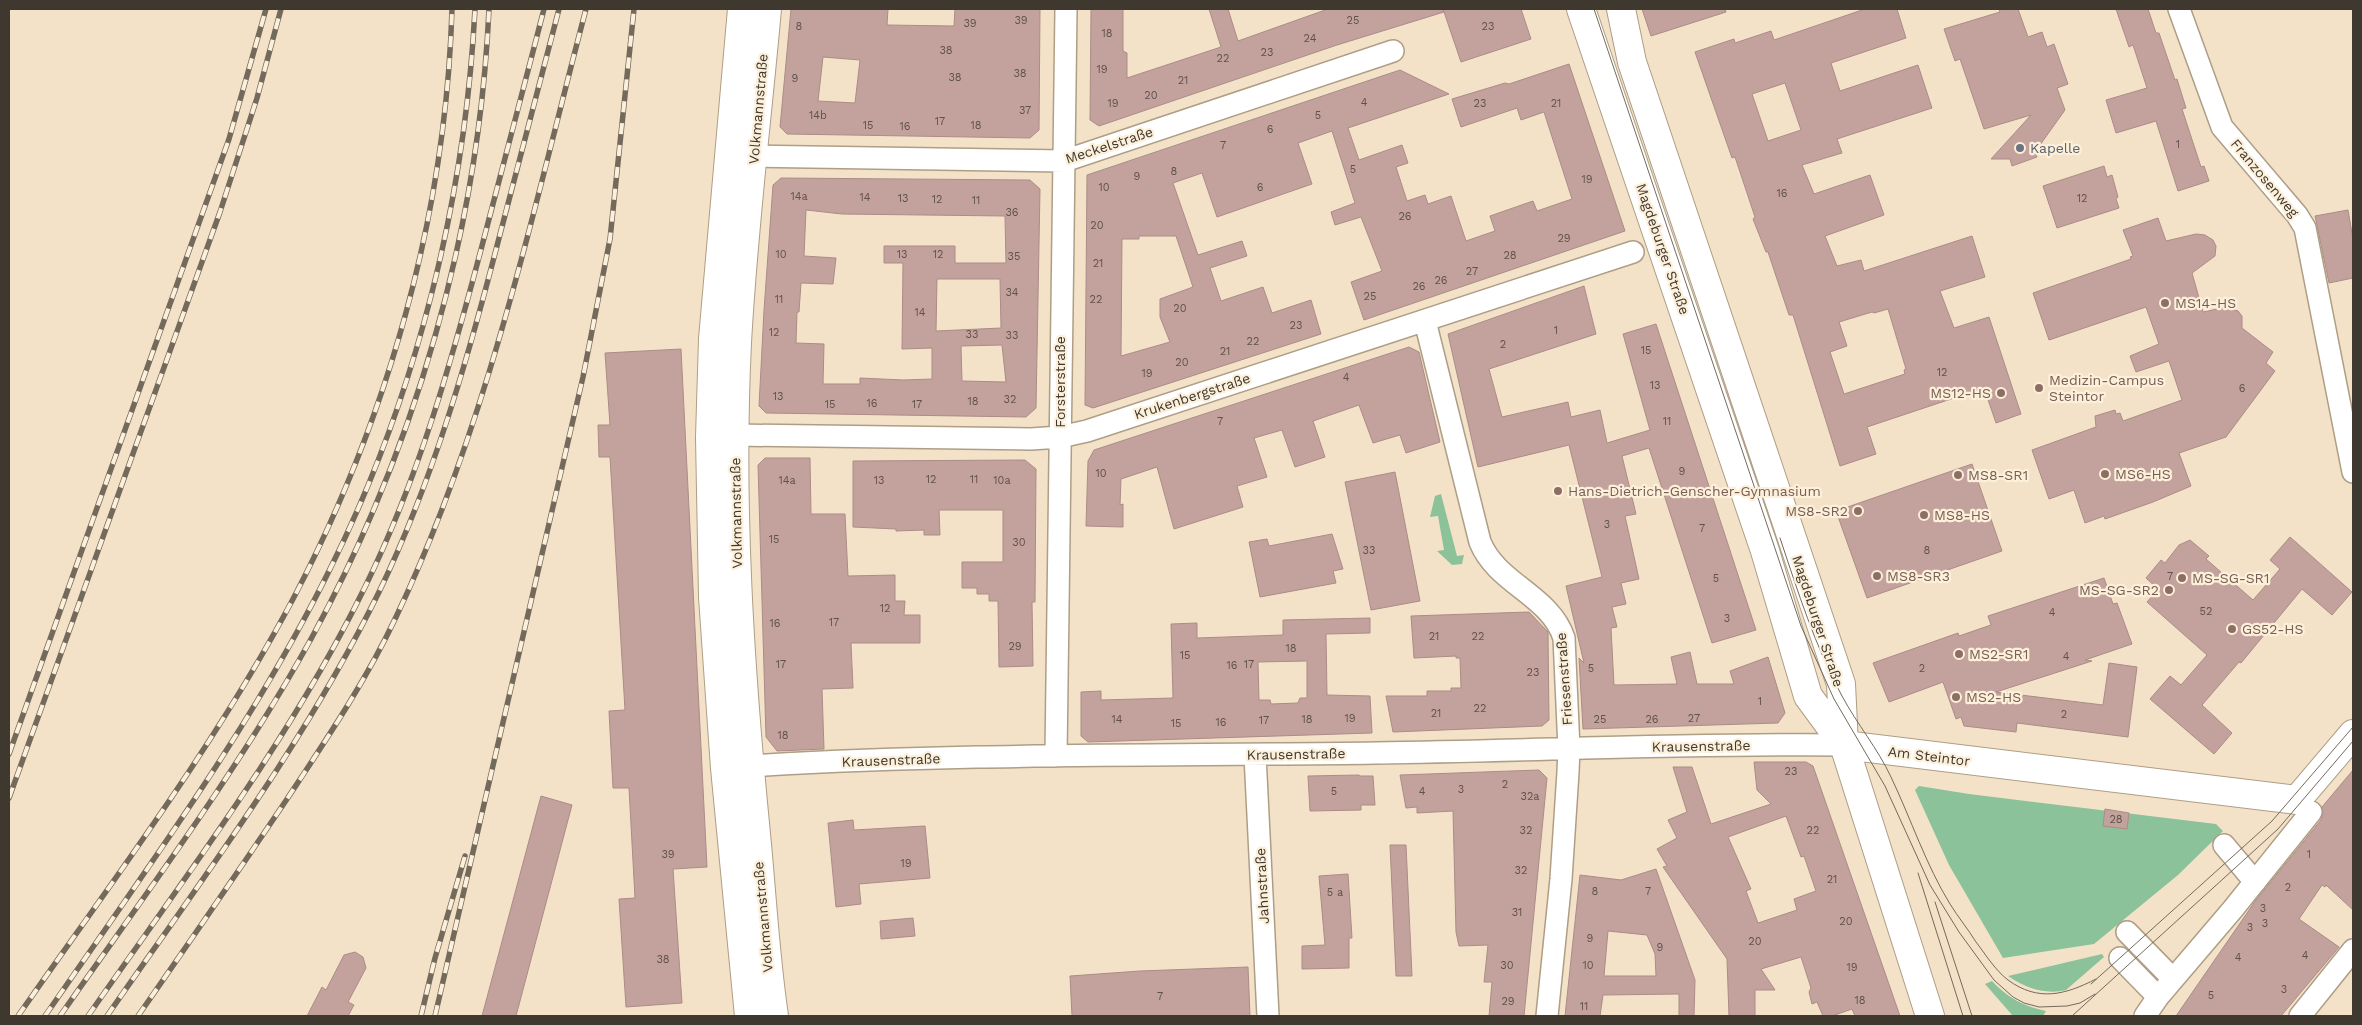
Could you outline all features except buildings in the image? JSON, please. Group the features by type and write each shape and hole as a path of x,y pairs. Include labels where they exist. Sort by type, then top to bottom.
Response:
{"street":[{"name":"Volkmannstraße","path":"742,9 713,339 710,437 714,606 725,768 749,1016"},
{"name":"Volkmannstraße","path":"767,9 738,333 735,436 737,605 749,766 774,1016"},
{"name":"Forsterstraße","path":"1056,756 1066,9"},
{"name":"Magdeburger Straße","path":"1581,9 1765,551 1808,696 1844,746"},
{"name":"Magdeburger Straße","path":"1621,9 1632,62 1841,684 1844,746"},
{"name":"Franzosenweg","path":"2179,9 2222,127 2297,215 2305,228 2353,472"},
{"name":"Meckelstraße","path":"753,156 1064,161 1393,51"},
{"name":"Krukenbergstraße","path":"735,436 1031,439 1060,437 1087,431 1425,322 1633,252"},
{"name":"Friesenstraße","path":"1425,322 1480,542 1486,556 1496,568 1552,614 1560,626 1564,638 1569,749 1561,878 1546,1016"},
{"path":"2145,1016 2158,996 2255,882 2353,734"},
{"name":"Krausenstraße","path":"749,766 877,760 1056,756 1255,755 1676,746 1844,746"},
{"name":"Am Steintor","path":"1844,746 2304,806"},
{"path":"1844,746 1930,1016"},
{"name":"Jahnstraße","path":"1255,755 1268,1016"},
{"path":"2224,845 2255,882"},
{"path":"2127,932 2173,979"},
{"path":"2300,1016 2353,950"},
{"path":"2120,958 2158,996"}],"green space":[{"path":"1441,494 1457,556 1464,555 1462,564 1452,565 1437,551 1444,550 1438,516 1430,517 1435,496"},
{"path":"1919,786 1969,794 2216,824 2223,831 2178,875 2094,944 2003,958 1949,865 1915,790"},
{"path":"2102,954 2104,957 2066,990 2043,991 2021,984 2008,976"},
{"path":"1992,981 2016,1000 2030,1007 2046,1011 2043,1016 2013,1016 1985,984"}],"tram line":[{"path":"1594,9 1801,626 1834,699 1885,786 1930,885 1959,932 1994,980 2013,997 2024,1003 2039,1007 2067,1006 2080,1003 2095,994"},
{"path":"1780,538 1808,619 1832,677 1886,767 1941,889 1976,942 2003,976 2019,987 2030,991 2052,994 2085,985 2096,979"},
{"path":"2091,984 2272,821 2353,727"},
{"path":"2072,1016 2278,829 2353,741"},
{"path":"1918,873 1963,1016"},
{"path":"1935,902 1972,1016"}],"railway":[{"path":"9,754 229,139 266,9"},
{"path":"9,798 220,212 257,98 281,9"},
{"path":"18,1016 197,760 263,654 327,530 357,459 383,387 406,313 424,238 438,162 447,86 452,9"},
{"path":"45,1016 159,853 232,742 299,628 330,569 361,503 388,436 431,296 447,225 460,153 475,9"},
{"path":"60,1016 222,784 283,688 311,639 348,566 382,490 411,413 436,334 456,254 472,173 483,91 489,9"},
{"path":"88,1016 235,807 270,753 336,644 365,587 402,503 433,418 471,286 544,9"},
{"path":"107,1016 251,809 319,703 379,592 398,550 432,464 461,376 559,9"},
{"path":"138,1016 250,854 331,732 359,687 396,617 428,544 457,469 482,394 526,241 586,9"},
{"path":"435,1016 583,377 610,239 634,9"},
{"path":"421,1016 435,958 465,856"}],"place":[{"name":"Kapelle","path":"2020,148"},
{"name":"MS14-HS","path":"2165,303"},
{"name":"Medizin-Campus Steintor","path":"2039,388"},
{"name":"MS12-HS","path":"2001,393"},
{"name":"MS6-HS","path":"2105,474"},
{"name":"MS8-SR1","path":"1958,475"},
{"name":"Hans-Dietrich-Genscher-Gymnasium","path":"1558,491"},
{"name":"MS8-SR2","path":"1858,511"},
{"name":"MS8-HS","path":"1924,515"},
{"name":"MS8-SR3","path":"1877,576"},
{"name":"MS-SG-SR1","path":"2182,578"},
{"name":"MS-SG-SR2","path":"2169,590"},
{"name":"GS52-HS","path":"2232,629"},
{"name":"MS2-SR1","path":"1959,654"},
{"name":"MS2-HS","path":"1956,697"}]}
